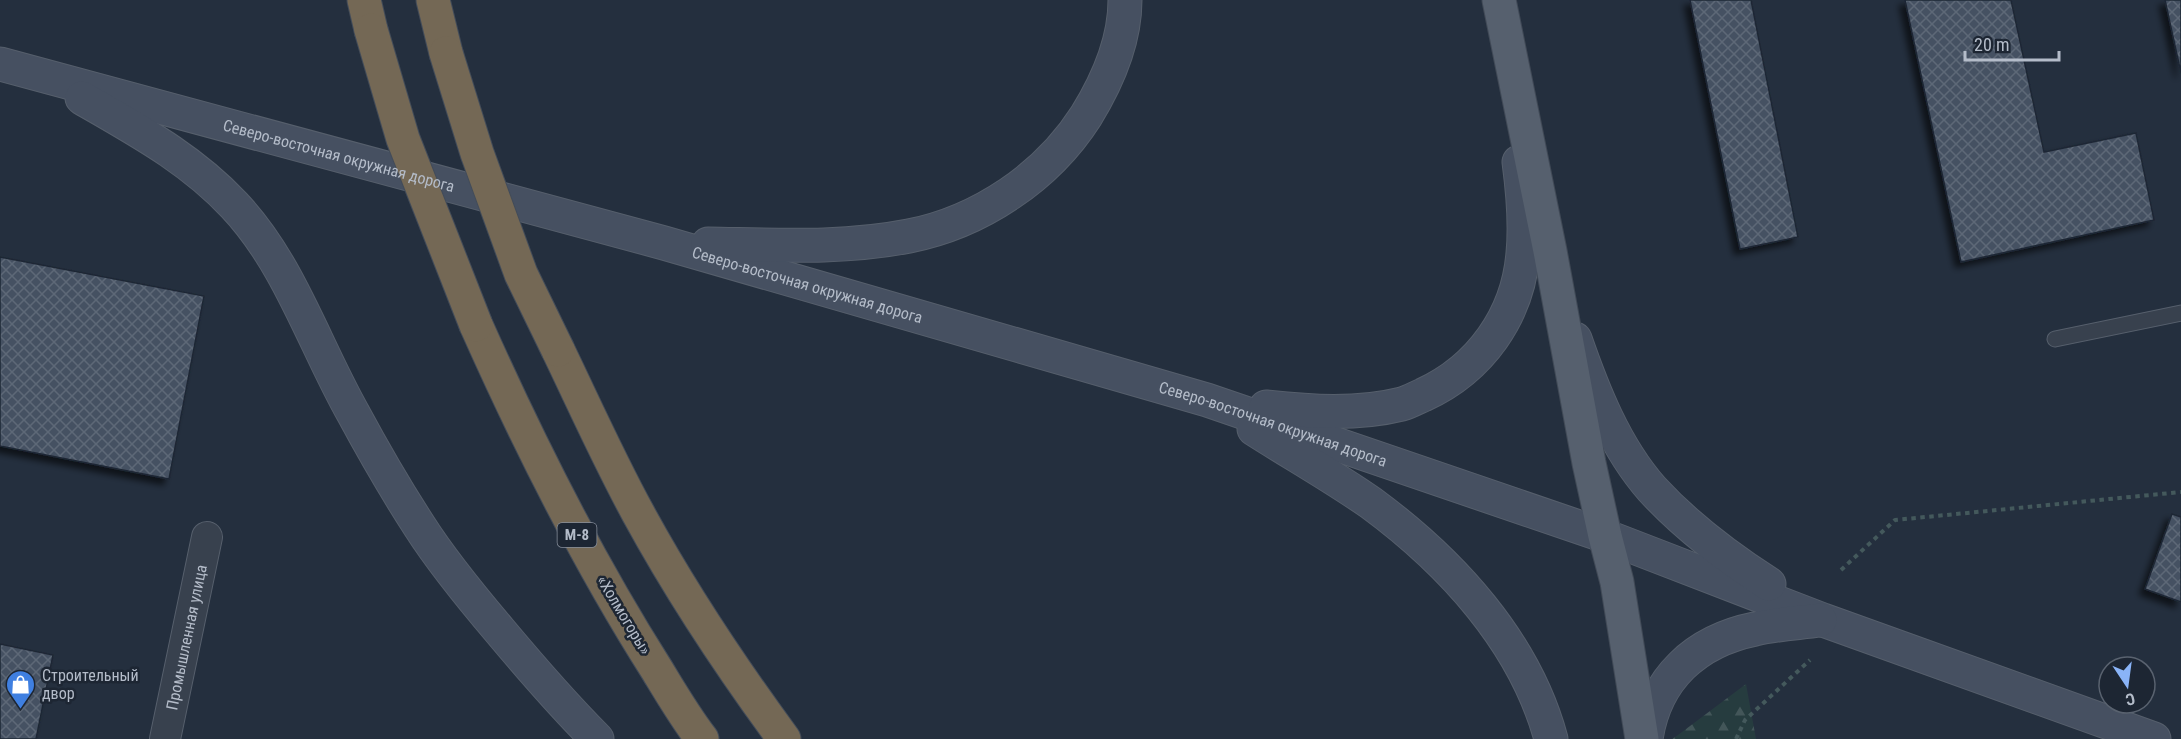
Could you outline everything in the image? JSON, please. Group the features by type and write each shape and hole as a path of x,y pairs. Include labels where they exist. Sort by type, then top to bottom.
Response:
{"highway":[{"name":"«Холмогоры»","path":"367,15 403,139 476,325 503,387 571,525 631,630 702,739"},
{"path":"439,19 477,153 521,274 638,513 697,614 784,739"}],"main road":[{"path":"664,243 792,245 856,243 910,236 964,218 1007,195 1045,167 1077,130 1100,92 1117,48 1125,0"},
{"path":"1499,0 1605,536 1617,582 1644,739"},
{"path":"1207,400 1319,411 1374,409 1404,404 1438,388 1466,369 1490,343 1516,291 1523,255 1525,211 1506,37"},
{"name":"Северо-восточная окружная дорога","path":"0,64 664,243 1207,400 1605,536 1823,620"},
{"path":"44,76 167,147 208,180 242,215 257,233 284,276 333,377 421,528 473,599 532,670 597,739"},
{"path":"1550,250 1572,332 1607,418 1629,456 1652,488 1727,557 1823,620 2154,739"},
{"path":"1207,400 1371,504 1425,549 1464,586 1499,629 1526,673 1545,715 1551,739"},
{"path":"1644,739 1655,705 1668,679 1686,660 1714,643 1754,629 1823,620"}],"street":[{"name":"Промышленная улица","path":"165,739 207,537"}],"lane":[{"path":"2055,339 2181,313"}],"path":[{"path":"1841,570 1895,520 2181,492"},
{"path":"1736,739 1745,720 1809,660"}],"green space":[{"path":"1746,684 1756,739 1672,739 1678,735"}],"building":[{"path":"1690,0 1751,0 1798,237 1740,249"},
{"path":"1905,0 2011,0 2044,152 2136,133 2154,220 1961,262"},
{"path":"2165,0 2181,0 2181,73"},
{"path":"0,257 204,296 169,479 0,446"},
{"path":"2172,514 2181,517 2181,602 2145,589"},
{"name":"Строительный двор","path":"0,644 53,655 36,739 0,739"}],"place":[{"name":"Строительный двор","path":"21,710"}]}
